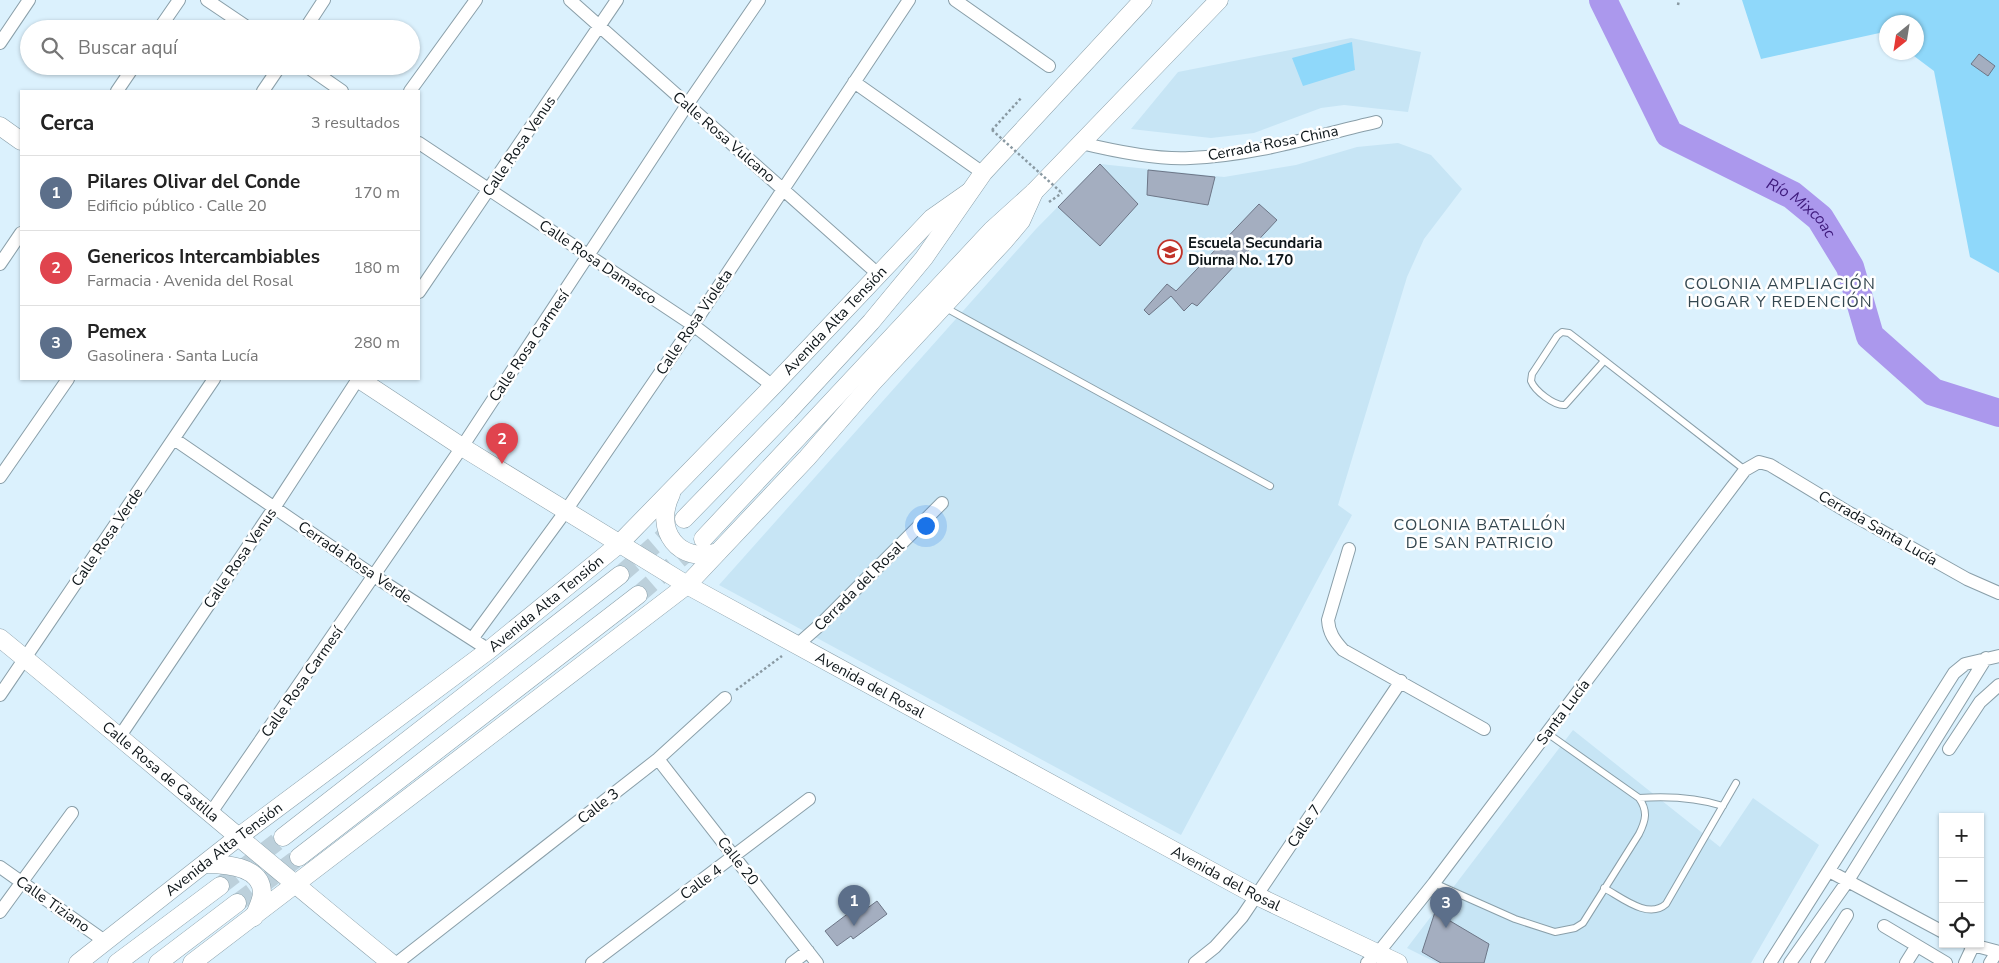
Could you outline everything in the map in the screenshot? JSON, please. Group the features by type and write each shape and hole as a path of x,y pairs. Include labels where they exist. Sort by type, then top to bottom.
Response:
{"street":[{"path":"0,43 29,0"},
{"path":"165,20 179,0"},
{"path":"207,0 237,20"},
{"path":"311,20 324,0"},
{"path":"411,90 476,0"},
{"name":"Calle Rosa Vulcano","path":"570,0 878,274"},
{"name":"Calle Rosa Venus","path":"420,291 490,190 617,0"},
{"name":"Calle Rosa Carmesí","path":"210,814 462,447 687,105 759,0"},
{"name":"Calle Rosa Violeta","path":"472,639 565,512 693,325 782,188 909,0"},
{"path":"955,0 1049,66"},
{"name":"Avenida Alta Tensión","path":"684,519 788,412 871,322 924,258 983,173 1144,0"},
{"path":"703,539 992,230 1034,192 1219,0"},
{"path":"118,90 128,75"},
{"path":"264,90 274,75"},
{"path":"319,75 341,90"},
{"path":"854,82 983,173"},
{"name":"Cerrada Rosa China","path":"1081,143 1114,151 1188,158 1229,155 1376,122"},
{"path":"0,126 20,140"},
{"name":"Calle Rosa Damasco","path":"420,144 693,325 773,386"},
{"name":"Avenida Alta Tensión","path":"78,963 237,838 489,650 618,545 674,490 932,218 968,192"},
{"path":"192,963 687,585 807,458 1021,221 1034,192"},
{"path":"0,264 20,234"},
{"path":"0,477 67,380"},
{"name":"Calle Rosa Verde","path":"0,696 213,380"},
{"name":"Calle Rosa Venus","path":"120,736 358,380"},
{"name":"Avenida del Rosal","path":"361,380 565,512 687,585 1372,958 1398,963"},
{"name":"Cerrada Rosa Verde","path":"174,439 374,576 489,650"},
{"name":"Santa Lucía","path":"1372,958 1434,883 1745,470 1759,462"},
{"name":"Cerrada Santa Lucía","path":"1759,462 1778,468 1846,511 1967,579 1999,593"},
{"path":"674,490 664,514 666,528 672,540 681,549 694,554 708,555 718,552"},
{"name":"Cerrada del Rosal","path":"796,646 821,624 942,503"},
{"path":"1349,549 1328,620 1328,629 1333,640 1343,650 1484,729"},
{"name":"Avenida Alta Tensión","path":"283,837 620,575"},
{"path":"299,857 638,595"},
{"name":"Calle Rosa de Castilla","path":"0,638 120,736 237,838 391,963"},
{"path":"1770,963 1954,672 1965,664 1993,657"},
{"path":"1790,963 1847,882 1993,657"},
{"name":"Calle 7","path":"1195,963 1220,941 1257,896 1401,681"},
{"path":"1949,749 1980,702 1999,685"},
{"name":"Calle 3","path":"397,963 658,759 725,698"},
{"name":"Calle 20","path":"658,759 817,963"},
{"name":"Calle 4","path":"592,963 735,857 809,799"},
{"path":"0,912 72,813"},
{"path":"205,864 234,866 251,873 258,879 262,893 253,918"},
{"name":"Calle Tiziano","path":"0,867 106,942"},
{"path":"1829,871 1939,930"},
{"name":"Avenida Alta Tensión","path":"117,963 220,886"},
{"path":"158,963 237,903"},
{"path":"1817,963 1847,915"},
{"path":"1884,926 1916,947 1946,963"},
{"path":"1906,963 1916,947"},
{"path":"1965,963 1970,948"},
{"path":"1983,948 1998,952 1990,963"},
{"path":"792,963 808,951"}],"lane":[{"path":"944,307 1270,486"},
{"path":"1604,361 1565,405 1555,403 1535,388 1531,381 1532,374 1560,333 1564,331 1604,361 1745,470"},
{"path":"1434,883 1515,919 1555,932 1575,928 1583,923 1644,824 1646,812 1639,798 1547,734"},
{"path":"1604,888 1646,910 1660,909 1666,904 1736,783"},
{"path":"1639,798 1684,797 1723,806"}],"path":[{"path":"1678,5 1679,0"},
{"path":"1022,97 992,130 1062,193"},
{"path":"725,698 796,646"}],"shaded area":[{"path":"1742,0 1999,0 1999,273 1970,257 1934,71 1919,60 1924,60 1924,15 1879,15 1879,33 1761,59"},
{"path":"1351,38 1421,52 1408,112 1344,105 1321,108 1254,133 1211,138 1131,129 1178,72"},
{"path":"1352,42 1355,70 1303,86 1292,58"},
{"path":"1398,143 1431,155 1462,189 1424,239 1407,277 1338,505 1352,515 1181,835 719,585 1036,229 1100,164 1224,177 1296,165 1357,147"},
{"path":"1573,730 1720,847 1753,798 1819,845 1751,963 1437,963 1407,948"}],"building":[{"path":"1979,54 1995,66 1988,76 1971,64"},
{"path":"1100,164 1138,204 1100,246 1058,207"},
{"path":"1148,170 1215,177 1208,205 1147,195"},
{"path":"1259,204 1277,220 1197,306 1192,303 1184,311 1171,296 1149,315 1144,310 1167,284 1176,291"},
{"path":"877,901 887,914 853,939 851,936 837,946 825,931 854,909 858,915"},
{"path":"1435,912 1489,944 1484,963 1441,963 1422,952"}],"waterway":[{"name":"Río Mixcoac","path":"1603,0 1669,134 1792,195 1820,218 1850,267 1870,336 1933,392 1999,413"}],"tunnel":[{"path":"620,575 684,519"},
{"path":"638,595 698,543"},
{"path":"220,886 283,837"},
{"path":"237,903 299,857"}],"place":[{"name":"Escuela Secundaria Diurna No. 170","path":"1170,252"},
{"name":"Genericos Intercambiables","path":"502,464"},
{"name":"Pilares Olivar del Conde","path":"854,926"},
{"name":"Pemex","path":"1446,928"}],"district":[{"name":"COLONIA AMPLIACIÓN HOGAR Y REDENCIÓN","path":"1780,293"},
{"name":"COLONIA BATALLÓN DE SAN PATRICIO","path":"1480,534"}]}
